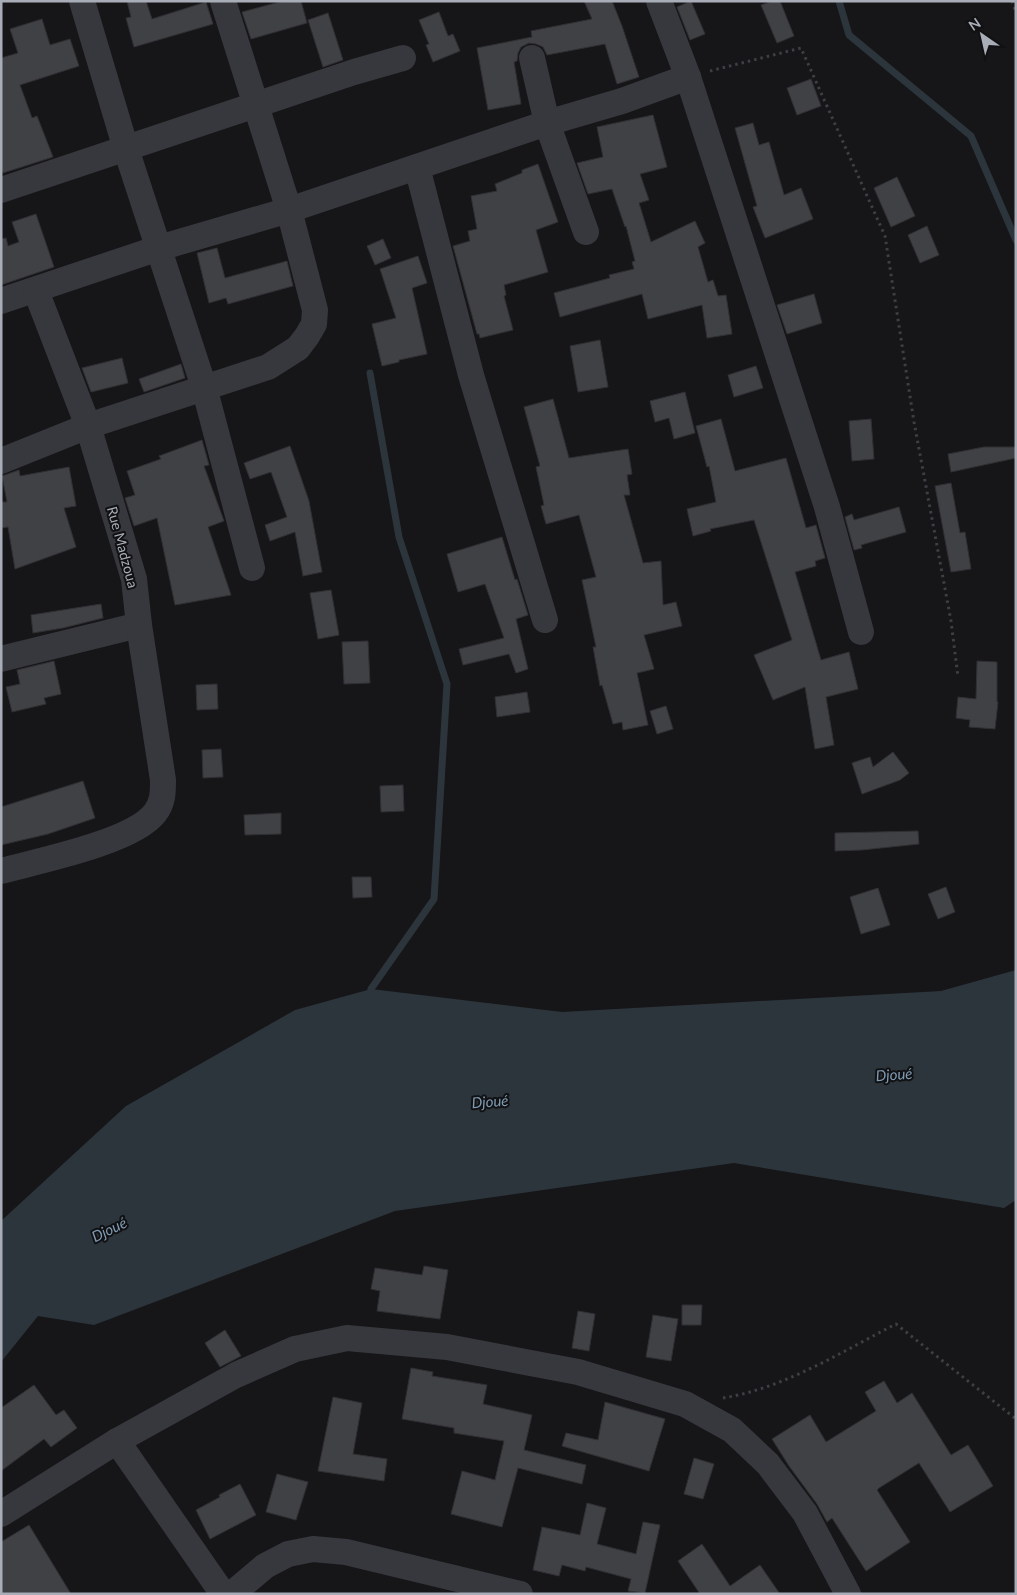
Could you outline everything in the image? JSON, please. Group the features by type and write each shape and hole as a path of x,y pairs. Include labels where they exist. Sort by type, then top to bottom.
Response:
{"street":[{"path":"82,1 126,149 204,387 252,568"},
{"path":"1,461 88,426 268,367 298,348 314,324 315,310 289,210 223,1"},
{"path":"659,1 688,77 827,507 862,632"},
{"path":"1,190 354,72 403,58"},
{"path":"532,58 547,123 586,232"},
{"path":"1,301 36,291 158,248 289,210 688,77"},
{"path":"417,167 471,375 545,620"},
{"name":"Rue Madzoua","path":"1,871 99,844 145,823 156,812 163,798 163,780 139,625 134,579 88,426 36,291"},
{"path":"1,659 139,625"},
{"path":"1,1514 117,1442 236,1375 295,1349 347,1338 447,1347 578,1372 686,1404 732,1430 768,1464 805,1513 848,1594"},
{"path":"117,1442 223,1594"},
{"path":"232,1594 265,1566 288,1554 313,1549 346,1552 520,1594"}],"path":[{"path":"1012,1 1016,12"},
{"path":"688,77 801,48 885,236 914,422 951,621 958,677"},
{"path":"686,1404 738,1396 792,1378 896,1324 1016,1419"}],"water":[{"name":"Djoué","path":"1016,970 1016,1200 1004,1208 734,1163 395,1211 94,1325 38,1316 1,1362 1,1221 126,1106 295,1010 371,989 562,1012 941,991"}],"building":[{"path":"127,1 146,1 152,19 206,2 213,24 134,47 126,18 131,17"},
{"path":"283,1 301,1 307,23 251,39 242,12"},
{"path":"584,1 612,1 639,77 617,84 605,44 547,55 543,47 529,43 521,47 517,61 514,62 521,104 488,110 477,48 532,37 531,31 592,19"},
{"path":"691,1 705,34 690,40 677,7"},
{"path":"772,1 780,1 794,36 777,43 761,5"},
{"path":"439,12 448,36 453,34 460,51 433,62 426,45 429,44 419,20"},
{"path":"328,13 343,60 323,67 308,20"},
{"path":"42,19 50,45 70,39 79,66 20,85 32,118 37,116 53,157 3,173 1,168 1,58 18,53 10,29"},
{"path":"811,79 821,106 797,115 787,88"},
{"path":"653,115 667,167 640,174 649,200 639,203 651,242 695,221 705,243 698,247 708,282 713,280 718,296 726,295 732,334 707,338 702,305 648,319 642,294 560,317 554,293 610,278 609,275 634,269 632,262 635,261 626,226 612,189 588,194 577,163 603,157 597,127"},
{"path":"753,123 759,145 769,142 784,195 801,188 813,219 765,238 753,207 757,206 735,128"},
{"path":"538,164 558,222 536,230 548,272 504,285 506,295 504,296 513,330 480,338 479,334 477,334 453,246 470,241 468,231 477,229 471,196 497,191 495,184"},
{"path":"897,177 915,216 891,227 874,188"},
{"path":"36,214 54,267 1,285 1,239 6,238 8,246 19,242 12,222"},
{"path":"927,226 939,255 920,263 908,235"},
{"path":"383,239 391,258 375,265 367,246"},
{"path":"217,248 225,278 287,261 293,286 228,304 226,298 209,303 197,253"},
{"path":"418,256 427,283 412,288 427,354 382,366 372,324 396,318 380,269"},
{"path":"814,294 822,323 787,334 777,305"},
{"path":"600,340 608,387 578,392 570,346"},
{"path":"122,358 128,383 91,392 82,368"},
{"path":"181,364 185,378 144,392 139,379"},
{"path":"756,366 763,388 734,397 728,375"},
{"path":"685,392 695,433 674,439 669,418 655,422 650,401"},
{"path":"553,399 569,458 628,449 632,474 627,475 630,495 624,495 643,563 661,561 663,605 676,602 682,626 644,635 654,669 637,673 648,725 623,730 622,722 613,724 602,685 600,686 593,647 596,647 582,580 596,577 579,515 546,524 541,506 544,505 536,467 540,466 524,407"},
{"path":"721,419 735,471 786,458 806,528 816,525 825,558 815,561 816,566 795,572 821,660 849,652 858,689 826,697 834,745 815,749 805,687 773,700 754,655 792,640 754,520 710,529 711,531 693,536 687,509 716,502 709,466 707,467 696,426"},
{"path":"871,419 874,459 852,461 849,421"},
{"path":"202,440 209,465 204,466 224,521 208,527 231,595 175,605 157,518 134,526 125,498 135,495 127,471 161,459 159,456"},
{"path":"290,446 309,501 322,572 303,576 295,532 270,541 265,525 287,517 271,472 250,479 244,463"},
{"path":"984,447 1016,447 1016,458 951,472 948,454"},
{"path":"69,467 76,506 64,508 76,547 15,569 8,527 1,528 1,502 7,502 2,476 19,470 20,476"},
{"path":"951,483 960,533 965,532 971,569 951,572 935,486"},
{"path":"899,507 906,532 861,545 862,548 854,550 845,517 852,514 854,520"},
{"path":"502,537 528,615 516,619 528,669 516,673 509,654 463,665 459,649 504,638 485,584 458,592 447,554"},
{"path":"331,590 339,635 318,639 310,593"},
{"path":"101,604 103,618 33,633 31,615"},
{"path":"368,641 370,683 344,684 342,642"},
{"path":"54,661 61,694 44,698 46,704 12,712 6,687 20,684 17,670"},
{"path":"977,661 997,662 998,702 995,729 969,727 970,720 956,718 958,697 976,699"},
{"path":"217,684 218,709 197,710 196,685"},
{"path":"527,692 530,712 497,717 495,697"},
{"path":"666,706 673,729 657,734 650,711"},
{"path":"221,749 223,777 203,778 202,750"},
{"path":"893,752 909,773 900,780 862,794 852,763 870,757 873,767"},
{"path":"83,781 95,818 48,834 1,845 1,807"},
{"path":"403,785 404,811 381,812 380,786"},
{"path":"281,813 281,834 245,835 244,815"},
{"path":"918,831 919,844 835,851 835,833"},
{"path":"352,877 371,877 372,897 353,898"},
{"path":"946,887 955,912 938,919 928,894"},
{"path":"878,888 890,925 861,934 850,897"},
{"path":"424,1266 448,1270 440,1319 377,1311 380,1291 371,1289 375,1268 422,1275"},
{"path":"682,1305 702,1305 701,1325 682,1325"},
{"path":"578,1311 595,1314 589,1351 572,1348"},
{"path":"653,1315 678,1319 671,1361 646,1357"},
{"path":"225,1330 241,1356 220,1367 205,1343"},
{"path":"411,1368 433,1372 432,1376 487,1385 483,1404 532,1415 524,1450 586,1465 582,1484 518,1468 502,1527 451,1514 462,1471 495,1480 504,1441 454,1433 454,1428 402,1419"},
{"path":"884,1381 897,1403 912,1393 951,1455 968,1445 993,1486 950,1512 919,1463 879,1488 877,1490 910,1542 866,1571 832,1518 827,1522 817,1504 772,1439 810,1415 826,1442 876,1411 865,1392"},
{"path":"34,1385 56,1415 64,1410 77,1428 51,1447 44,1439 1,1471 1,1408"},
{"path":"333,1397 362,1403 353,1454 387,1459 384,1481 318,1471"},
{"path":"605,1402 665,1419 649,1471 562,1446 566,1433 598,1440"},
{"path":"694,1458 714,1464 703,1499 684,1494"},
{"path":"277,1474 308,1482 296,1520 266,1512"},
{"path":"240,1484 256,1515 210,1539 196,1510"},
{"path":"587,1503 606,1508 597,1544 636,1554 643,1522 660,1525 645,1593 628,1591 631,1579 586,1567 585,1571 562,1565 559,1576 533,1570 542,1527 580,1535"},
{"path":"29,1525 71,1594 1,1594 1,1542"},
{"path":"702,1544 730,1586 760,1565 780,1594 700,1594 678,1561"}],"waterway":[{"path":"839,1 849,35 971,136 1016,240"},
{"path":"370,373 399,537 447,684 434,899 371,989"}]}
